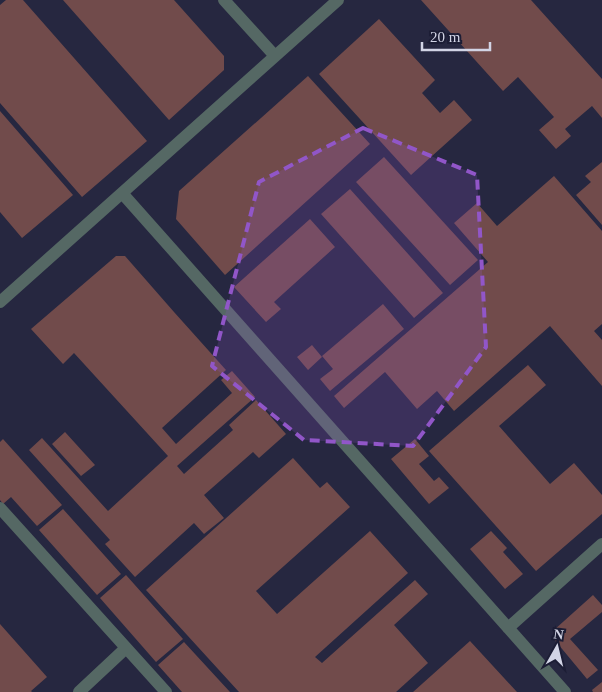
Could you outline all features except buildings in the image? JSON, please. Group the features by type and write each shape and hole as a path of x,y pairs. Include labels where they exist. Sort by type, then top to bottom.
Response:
{"lane":[{"path":"224,0 275,56"},
{"path":"0,302 338,0"},
{"path":"122,193 565,692"},
{"path":"0,508 166,692"},
{"path":"508,628 602,544"},
{"path":"79,692 126,648"}],"highlighted area":[{"path":"363,128 477,175 486,347 413,446 304,440 212,366 259,182"}]}
